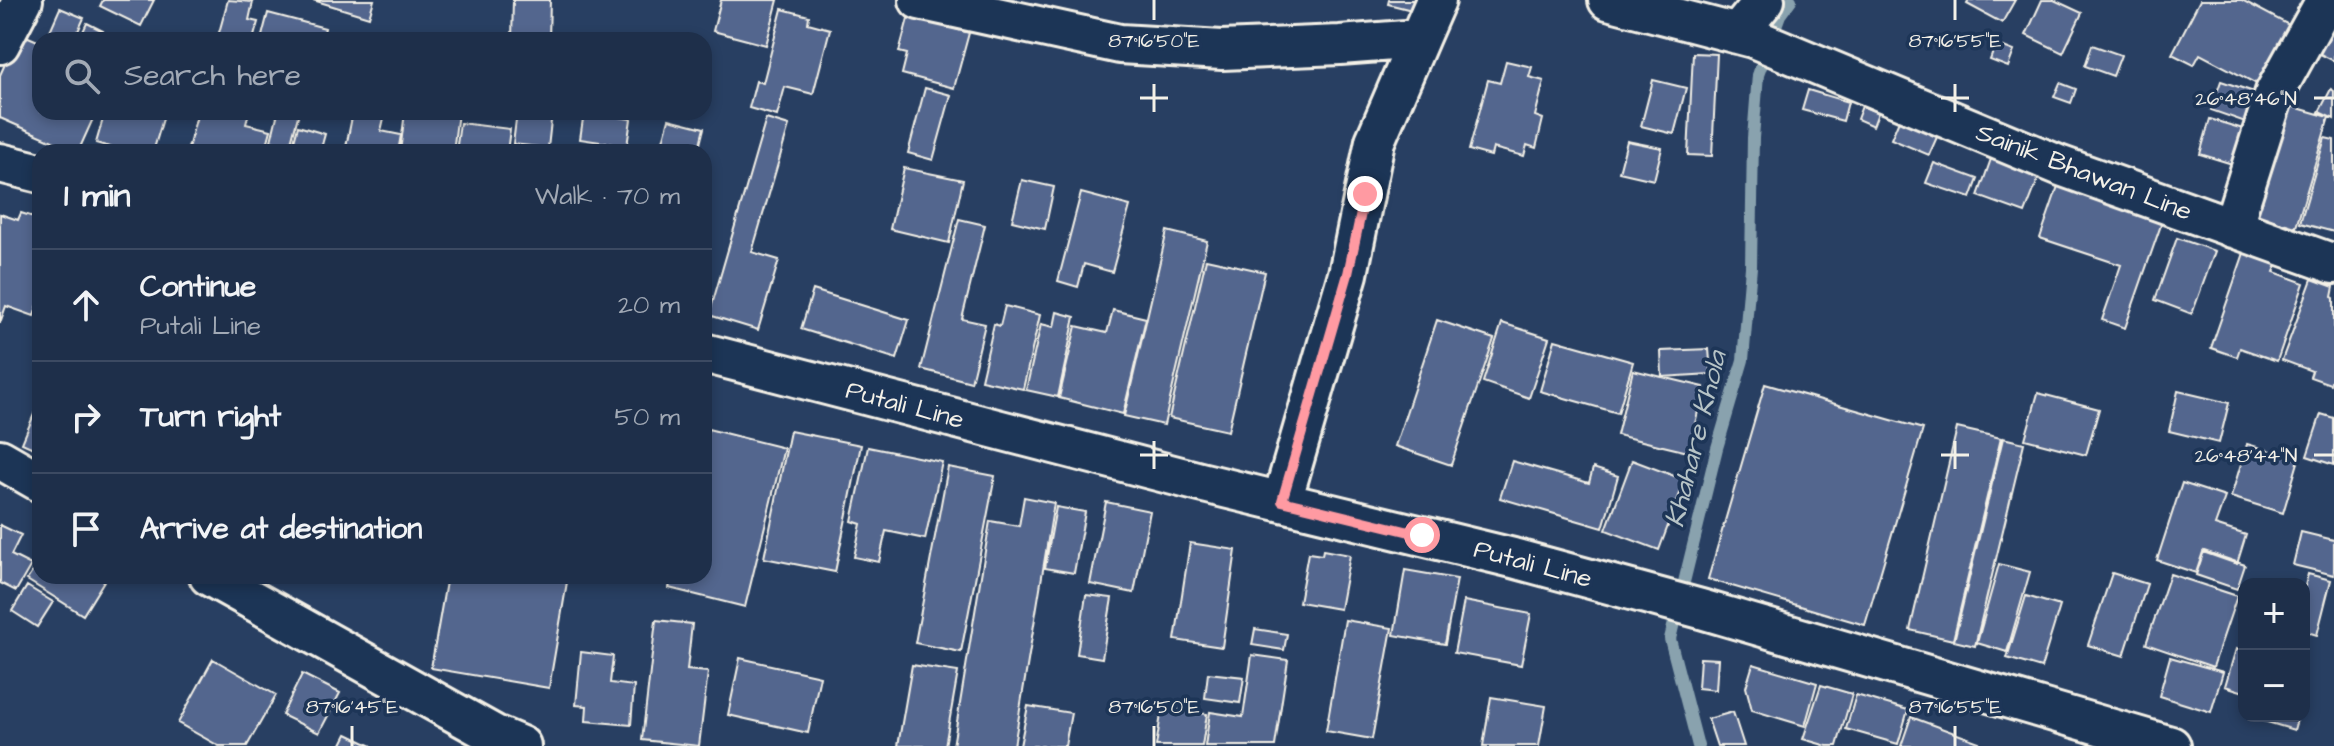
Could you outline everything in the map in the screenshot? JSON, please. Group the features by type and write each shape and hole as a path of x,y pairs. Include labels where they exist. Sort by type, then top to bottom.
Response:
{"street":[{"path":"0,44 23,0"},
{"path":"919,0 1120,44 1222,50 1419,39"},
{"path":"1282,501 1348,274 1375,141 1436,0"},
{"name":"Sainik Bhawan Line","path":"1608,0 1745,36 2061,166 2334,264"},
{"path":"1745,36 1765,0"},
{"path":"2232,228 2275,92 2326,0"},
{"path":"0,163 32,171"},
{"name":"Putali Line","path":"712,355 1653,596 2171,746"},
{"path":"0,459 32,477"},
{"path":"223,584 495,735 521,746"}],"building":[{"path":"103,0 154,0 141,26 100,6"},
{"path":"228,0 253,2 249,20 258,22 255,32 219,32"},
{"path":"313,0 374,0 369,17"},
{"path":"513,0 550,0 549,32 512,32"},
{"path":"721,0 778,0 766,45 713,31"},
{"path":"1389,0 1415,0 1412,10 1388,4"},
{"path":"1969,0 2015,0 2002,23 1967,4"},
{"path":"2042,0 2054,0 2082,13 2063,53 2026,35"},
{"path":"2200,0 2242,0 2300,31 2268,90 2200,54 2194,65 2172,54"},
{"path":"60,8 84,18 78,32 50,32"},
{"path":"782,9 809,16 808,23 830,29 813,94 785,87 777,116 749,108 756,81 763,83"},
{"path":"910,11 946,20 945,26 969,33 954,88 902,74 907,54 899,52"},
{"path":"268,13 325,28 324,32 263,32"},
{"path":"2334,22 2334,61 2316,52"},
{"path":"87,23 103,31 103,32 83,32"},
{"path":"19,33 32,39 32,120 92,120 82,144 60,144 0,118 0,75"},
{"path":"1996,44 2014,51 2008,67 1990,60"},
{"path":"2092,45 2121,55 2113,76 2085,66"},
{"path":"1693,53 1717,54 1712,156 1688,155"},
{"path":"1506,61 1532,67 1529,77 1544,81 1535,116 1543,119 1536,148 1527,145 1524,156 1493,148 1491,156 1469,150 1488,80 1500,83"},
{"path":"1653,80 1686,88 1674,134 1641,126"},
{"path":"2221,81 2260,94 2251,124 2211,110"},
{"path":"2060,83 2076,89 2071,103 2054,97"},
{"path":"925,88 951,95 933,160 908,153"},
{"path":"2331,89 2334,91 2334,119 2319,112"},
{"path":"1808,90 1848,102 1843,121 1802,110"},
{"path":"2287,105 2329,117 2296,227 2248,213"},
{"path":"1862,106 1878,113 1873,126 1857,119"},
{"path":"766,119 789,126 752,252 779,260 758,330 712,316 712,305"},
{"path":"2210,119 2253,132 2242,167 2200,154"},
{"path":"103,120 163,120 155,144 96,143"},
{"path":"196,120 247,120 246,124 271,130 267,144 189,144"},
{"path":"276,120 297,120 291,144 271,141"},
{"path":"351,120 384,120 381,131 401,135 399,144 347,144"},
{"path":"404,120 457,120 454,144 401,144"},
{"path":"516,120 551,120 548,144 513,144"},
{"path":"583,120 631,120 627,144 580,139"},
{"path":"669,120 704,128 700,144 662,144"},
{"path":"1899,120 1937,137 1929,155 1891,139"},
{"path":"460,123 510,129 508,144 457,144"},
{"path":"298,126 325,134 322,144 293,144"},
{"path":"2325,138 2334,140 2334,232 2300,223"},
{"path":"1627,141 1662,148 1654,180 1619,172"},
{"path":"1991,159 2039,177 2025,213 1978,196"},
{"path":"1934,163 1978,179 1971,198 1926,183"},
{"path":"904,168 963,180 949,243 890,229"},
{"path":"1022,180 1054,187 1045,229 1012,221"},
{"path":"2058,186 2162,222 2125,328 2102,320 2121,265 2040,238"},
{"path":"1081,193 1130,206 1112,272 1084,264 1078,287 1058,281"},
{"path":"21,213 32,216 32,315 6,306 0,323 0,214 18,220"},
{"path":"959,219 985,225 962,319 985,324 971,382 921,369"},
{"path":"1167,231 1207,241 1164,425 1124,416"},
{"path":"2177,238 2215,251 2192,314 2155,300"},
{"path":"2244,253 2277,265 2274,272 2304,283 2277,361 2240,348 2237,357 2211,348"},
{"path":"1206,259 1265,272 1228,431 1169,418"},
{"path":"2312,279 2334,287 2334,372 2330,384 2310,377 2312,371 2282,360"},
{"path":"813,290 909,320 897,359 801,329"},
{"path":"1005,306 1040,315 1023,389 981,380 994,324 1000,326"},
{"path":"1113,310 1146,318 1123,414 1059,398 1076,326 1107,333"},
{"path":"1057,312 1075,317 1058,397 1026,390 1041,324 1054,327"},
{"path":"1437,320 1494,339 1451,465 1395,446"},
{"path":"1502,323 1549,338 1529,398 1483,382"},
{"path":"1555,340 1633,362 1618,413 1540,391"},
{"path":"1709,349 1711,374 1662,377 1661,351"},
{"path":"1633,370 1704,387 1688,452 1617,435"},
{"path":"1765,384 1923,429 1865,625 1708,579"},
{"path":"2178,391 2229,403 2219,443 2169,431"},
{"path":"2038,393 2099,409 2086,455 2025,439"},
{"path":"2321,414 2334,418 2334,465 2307,456"},
{"path":"32,419 32,447 22,443"},
{"path":"1957,428 2001,438 1953,640 1910,630"},
{"path":"712,430 784,448 745,607 669,588 670,584 712,584"},
{"path":"790,431 861,445 835,572 764,558"},
{"path":"2003,438 2024,443 1975,646 1954,641"},
{"path":"2247,444 2299,459 2283,513 2231,497"},
{"path":"868,447 942,462 925,539 886,531 879,562 854,557 861,524 852,521"},
{"path":"1632,460 1685,480 1659,550 1606,530"},
{"path":"1512,461 1589,483 1593,468 1618,476 1603,528 1500,498"},
{"path":"948,467 995,476 961,652 915,643"},
{"path":"2182,483 2225,497 2215,525 2246,535 2237,564 2203,552 2196,573 2157,560"},
{"path":"1024,497 1054,503 1014,746 953,746 990,521 1019,526"},
{"path":"1106,502 1150,511 1134,593 1090,584"},
{"path":"1056,507 1085,512 1074,573 1045,568"},
{"path":"0,525 21,535 11,555 31,565 16,591 0,583"},
{"path":"2301,532 2334,540 2334,575 2293,565"},
{"path":"1190,543 1236,550 1222,647 1175,640"},
{"path":"1323,550 1350,555 1340,609 1299,602 1308,553 1322,555"},
{"path":"2204,551 2245,565 2238,578 2237,589 2196,575"},
{"path":"1999,564 2030,572 2007,652 1977,643"},
{"path":"1405,570 1457,579 1445,644 1394,635"},
{"path":"2112,573 2147,584 2124,656 2088,645"},
{"path":"2170,574 2237,596 2213,667 2146,644"},
{"path":"2308,574 2331,580 2317,635 2310,633 2310,578 2307,578"},
{"path":"33,584 102,584 83,615"},
{"path":"446,584 567,584 549,688 431,668"},
{"path":"27,586 53,602 37,627 12,611"},
{"path":"1086,595 1112,598 1102,658 1077,654"},
{"path":"2026,596 2060,606 2041,668 2007,658"},
{"path":"1464,601 1531,614 1521,665 1454,653"},
{"path":"656,620 692,624 687,670 708,672 699,746 642,740"},
{"path":"1345,620 1392,628 1372,739 1326,731"},
{"path":"1255,629 1287,634 1284,650 1252,645"},
{"path":"2236,649 2238,690 2225,686"},
{"path":"581,652 613,656 610,683 634,686 631,725 586,721 587,706 576,705"},
{"path":"1252,655 1288,660 1275,746 1205,746 1210,712 1243,717"},
{"path":"2170,657 2223,672 2211,712 2159,696"},
{"path":"740,658 820,676 808,733 728,715"},
{"path":"1700,658 1718,659 1716,690 1698,688"},
{"path":"213,659 276,695 247,746 219,746 178,723"},
{"path":"1753,664 1817,683 1805,726 1752,710 1746,687"},
{"path":"912,665 958,672 945,746 898,746"},
{"path":"1208,673 1244,677 1240,703 1205,698"},
{"path":"302,674 340,693 319,733 282,715"},
{"path":"1821,685 1852,694 1837,746 1803,739"},
{"path":"1856,695 1908,710 1898,744 1846,729"},
{"path":"1491,697 1546,706 1539,746 1483,746"},
{"path":"1028,706 1071,713 1065,746 1020,746"},
{"path":"1162,708 1207,714 1202,746 1156,746"},
{"path":"1733,712 1744,746 1717,746 1708,719"},
{"path":"1911,717 1979,742 1977,746 1901,746"},
{"path":"2267,722 2296,722 2294,730"},
{"path":"347,734 372,746 341,746"}],"waterway":[{"name":"Khahare Khola","path":"1698,746 1670,639 1717,448 1743,360 1751,267 1753,138 1758,75 1780,15 1791,0"}],"route":[{"path":"1365,194 1348,274 1282,501 1422,535"}]}
